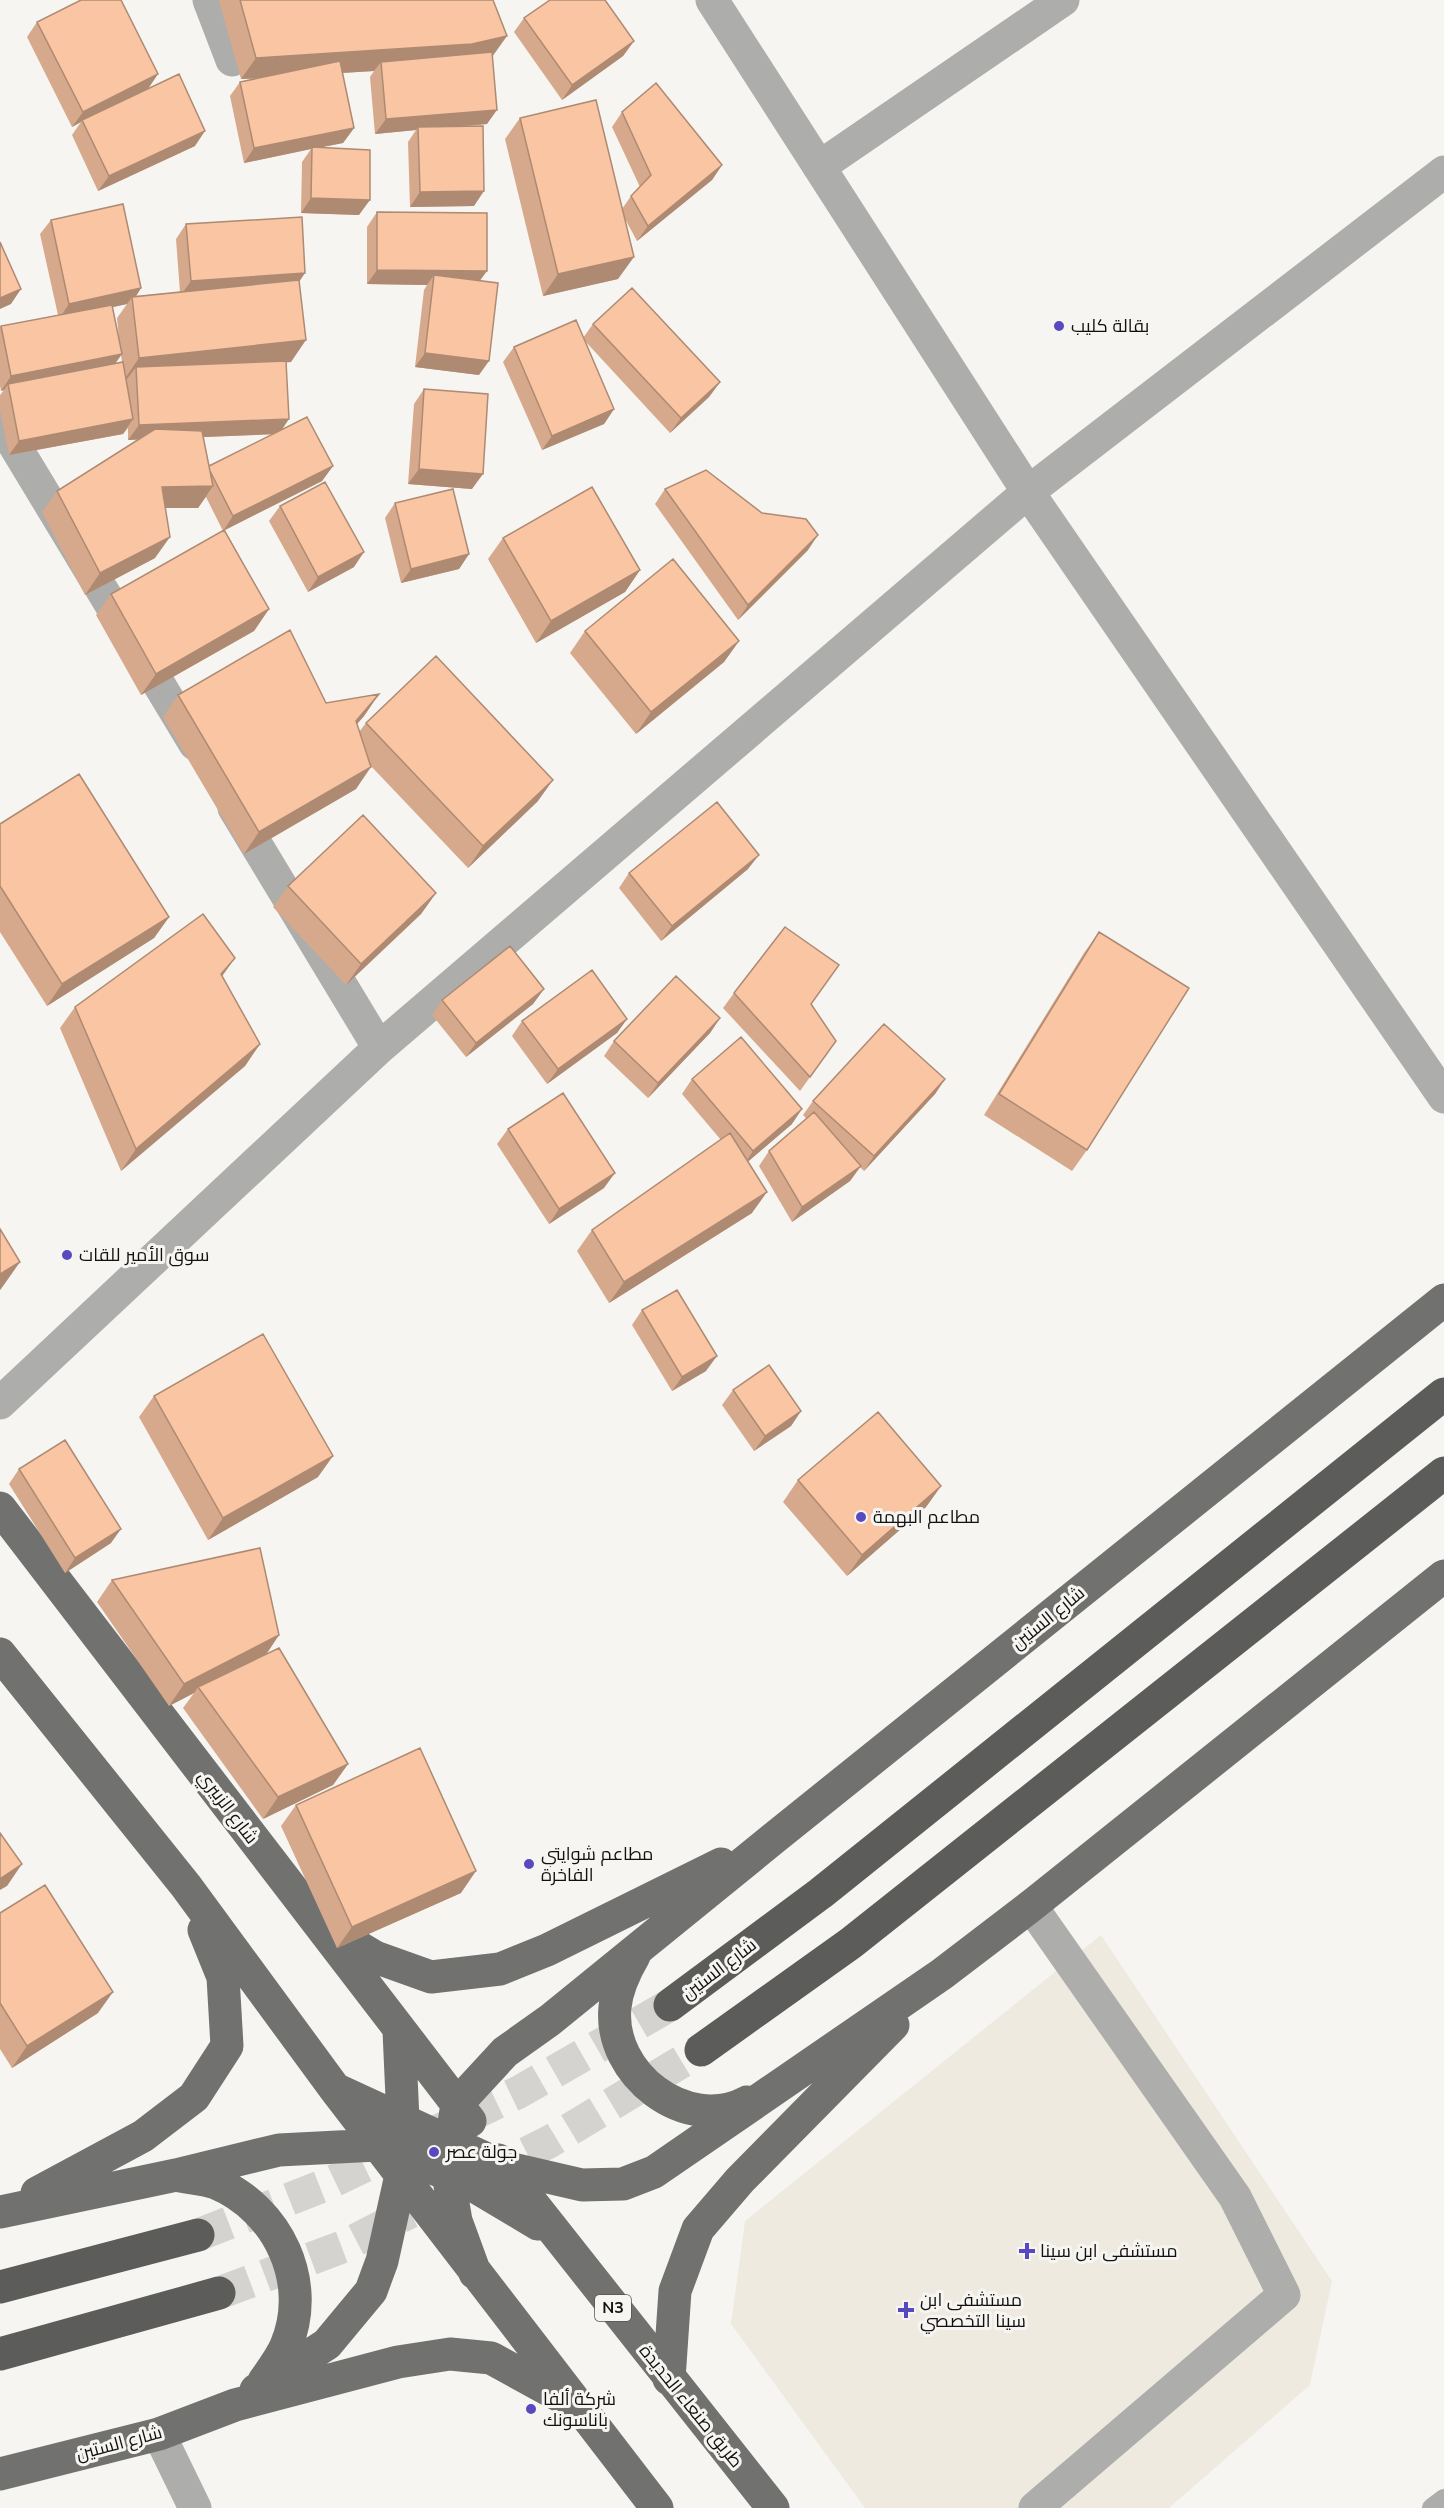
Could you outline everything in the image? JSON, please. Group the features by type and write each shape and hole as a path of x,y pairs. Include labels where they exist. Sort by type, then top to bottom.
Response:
{"highway":[{"name":"شارع الستين","path":"670,2006 821,1893 1444,1394"},
{"path":"701,2050 851,1943 1444,1473"},
{"path":"0,2287 198,2235"},
{"path":"0,2354 219,2293"}],"main road":[{"name":"شارع الستين","path":"652,1937 1444,1300"},
{"name":"شارع الزبيري","path":"0,1508 315,1922 457,2104"},
{"path":"0,2212 176,2175 279,2150 394,2159 449,2158 504,2167 582,2185 623,2184 654,2172 942,1974 1031,1906 1444,1576"},
{"path":"0,1654 186,1886 335,2089 394,2159 475,2273 657,2508"},
{"path":"315,1922 375,1957 431,1977 500,1969 547,1950 774,1838"},
{"path":"0,2212 143,2136 194,2097 227,2046 223,1977 186,1886"},
{"path":"652,1937 634,1956 620,1981 615,2009 618,2038 629,2065 650,2089 677,2105 708,2111 740,2106 769,2091"},
{"path":"475,2273 456,2221 449,2158 457,2104 505,2052 550,2020 652,1937"},
{"path":"669,2379 675,2290 698,2229 740,2180 942,1974"},
{"path":"235,2405 327,2344 371,2291 382,2261 394,2159 403,2120 399,2031"},
{"path":"335,2089 403,2120 449,2158 471,2184 555,2234"},
{"name":"طريق صنعاء الحديدة","path":"457,2104 555,2234 773,2508"},
{"path":"176,2175 215,2182 249,2202 276,2232 292,2268 295,2308 286,2346 265,2380 235,2405"},
{"path":"235,2405 398,2362 450,2354 491,2358 536,2381 577,2406"},
{"name":"شارع الستين","path":"0,2474 159,2434 235,2405"}],"street":[{"path":"209,0 232,60"},
{"path":"711,0 1028,492 1444,1097"},
{"path":"819,167 1063,0"},
{"path":"0,1403 379,1048 1028,492 1444,172"},
{"path":"0,421 379,1048"},
{"path":"1031,1906 1235,2197 1284,2295 1035,2508"},
{"path":"159,2434 195,2508"}],"lane":[{"path":"1432,2508 1444,2499"}],"shaded area":[{"name":"مستشفى ابن سينا","path":"1101,1935 1332,2281 1310,2385 1169,2508 865,2508 731,2324 745,2221"}],"building":[{"path":"81,0 121,0 158,74 83,112 37,22"},
{"path":"240,0 493,0 507,36 472,44 256,58"},
{"path":"550,0 605,0 634,41 572,85 524,18"},
{"path":"492,52 497,110 386,119 381,62"},
{"path":"340,61 354,128 254,148 240,82"},
{"path":"179,74 205,131 109,176 82,120"},
{"path":"656,83 722,165 648,226 631,196 651,175 622,112"},
{"path":"596,100 634,257 558,274 520,118"},
{"path":"483,126 484,191 420,192 418,127"},
{"path":"312,147 370,150 370,200 311,198"},
{"path":"123,204 141,288 69,304 51,220"},
{"path":"377,212 487,213 487,271 377,270"},
{"path":"302,217 305,273 191,281 186,224"},
{"path":"0,242 21,289 0,298"},
{"path":"434,275 498,283 489,361 425,353"},
{"path":"299,280 306,340 139,358 132,297"},
{"path":"632,288 720,382 681,418 593,324"},
{"path":"112,305 122,354 11,376 1,326"},
{"path":"576,320 614,409 552,436 514,347"},
{"path":"286,361 289,419 139,425 136,367"},
{"path":"123,362 133,419 19,441 8,384"},
{"path":"424,389 488,394 483,474 419,469"},
{"path":"307,417 333,466 233,516 209,466"},
{"path":"155,429 202,431 213,486 162,487 170,537 100,573 57,491"},
{"path":"706,470 762,513 806,519 818,535 748,605 665,489"},
{"path":"325,482 364,552 318,577 280,506"},
{"path":"592,487 640,570 551,621 503,538"},
{"path":"453,489 469,554 411,569 395,503"},
{"path":"224,530 269,609 156,674 111,594"},
{"path":"673,559 739,641 651,712 585,631"},
{"path":"290,630 326,703 379,694 356,721 371,767 259,832 178,695"},
{"path":"436,656 553,780 483,846 366,723"},
{"path":"79,774 169,917 62,984 0,886 0,824"},
{"path":"717,802 759,855 672,926 629,873"},
{"path":"363,815 436,893 361,964 288,886"},
{"path":"203,914 235,958 221,974 260,1044 136,1149 75,1007"},
{"path":"785,927 839,965 811,1004 836,1041 810,1077 734,993"},
{"path":"1099,932 1189,988 1087,1150 999,1094"},
{"path":"510,946 544,989 476,1043 442,1000"},
{"path":"592,970 627,1019 558,1069 522,1021"},
{"path":"676,976 720,1018 658,1083 614,1041"},
{"path":"884,1024 945,1079 874,1156 813,1101"},
{"path":"741,1037 802,1109 753,1151 692,1079"},
{"path":"563,1093 615,1173 559,1209 508,1129"},
{"path":"814,1112 861,1166 802,1207 769,1151"},
{"path":"730,1133 767,1192 624,1282 592,1230"},
{"path":"0,1229 20,1262 0,1274"},
{"path":"677,1290 717,1356 682,1377 642,1310"},
{"path":"263,1334 333,1456 223,1518 154,1396"},
{"path":"769,1365 801,1411 765,1436 733,1390"},
{"path":"878,1412 941,1486 862,1555 798,1480"},
{"path":"65,1440 121,1529 75,1558 19,1469"},
{"path":"260,1548 279,1635 184,1684 112,1580"},
{"path":"279,1648 348,1764 278,1797 198,1687"},
{"path":"420,1748 476,1871 352,1927 296,1805"},
{"path":"0,1833 22,1864 0,1879"},
{"path":"45,1885 113,1992 27,2046 0,2003 0,1913"}],"tunnel":[{"path":"198,2235 323,2186 519,2092 670,2005"},
{"path":"483,2175 549,2142 701,2050"},
{"path":"219,2293 342,2247 410,2212"}],"place":[{"name":"بقالة كليب","path":"1059,326"},
{"name":"سوق الأمير للقات","path":"67,1255"},
{"name":"مطاعم البهمة","path":"861,1517"},
{"name":"مطاعم شوايتي الفاخرة","path":"529,1864"},
{"name":"جولة عصر","path":"434,2152"},
{"name":"مستشفى ابن سينا","path":"1027,2251"},
{"name":"مستشفى ابن سينا التخصصي","path":"906,2310"},
{"name":"شركة ألفا باناسونك","path":"531,2409"}]}
